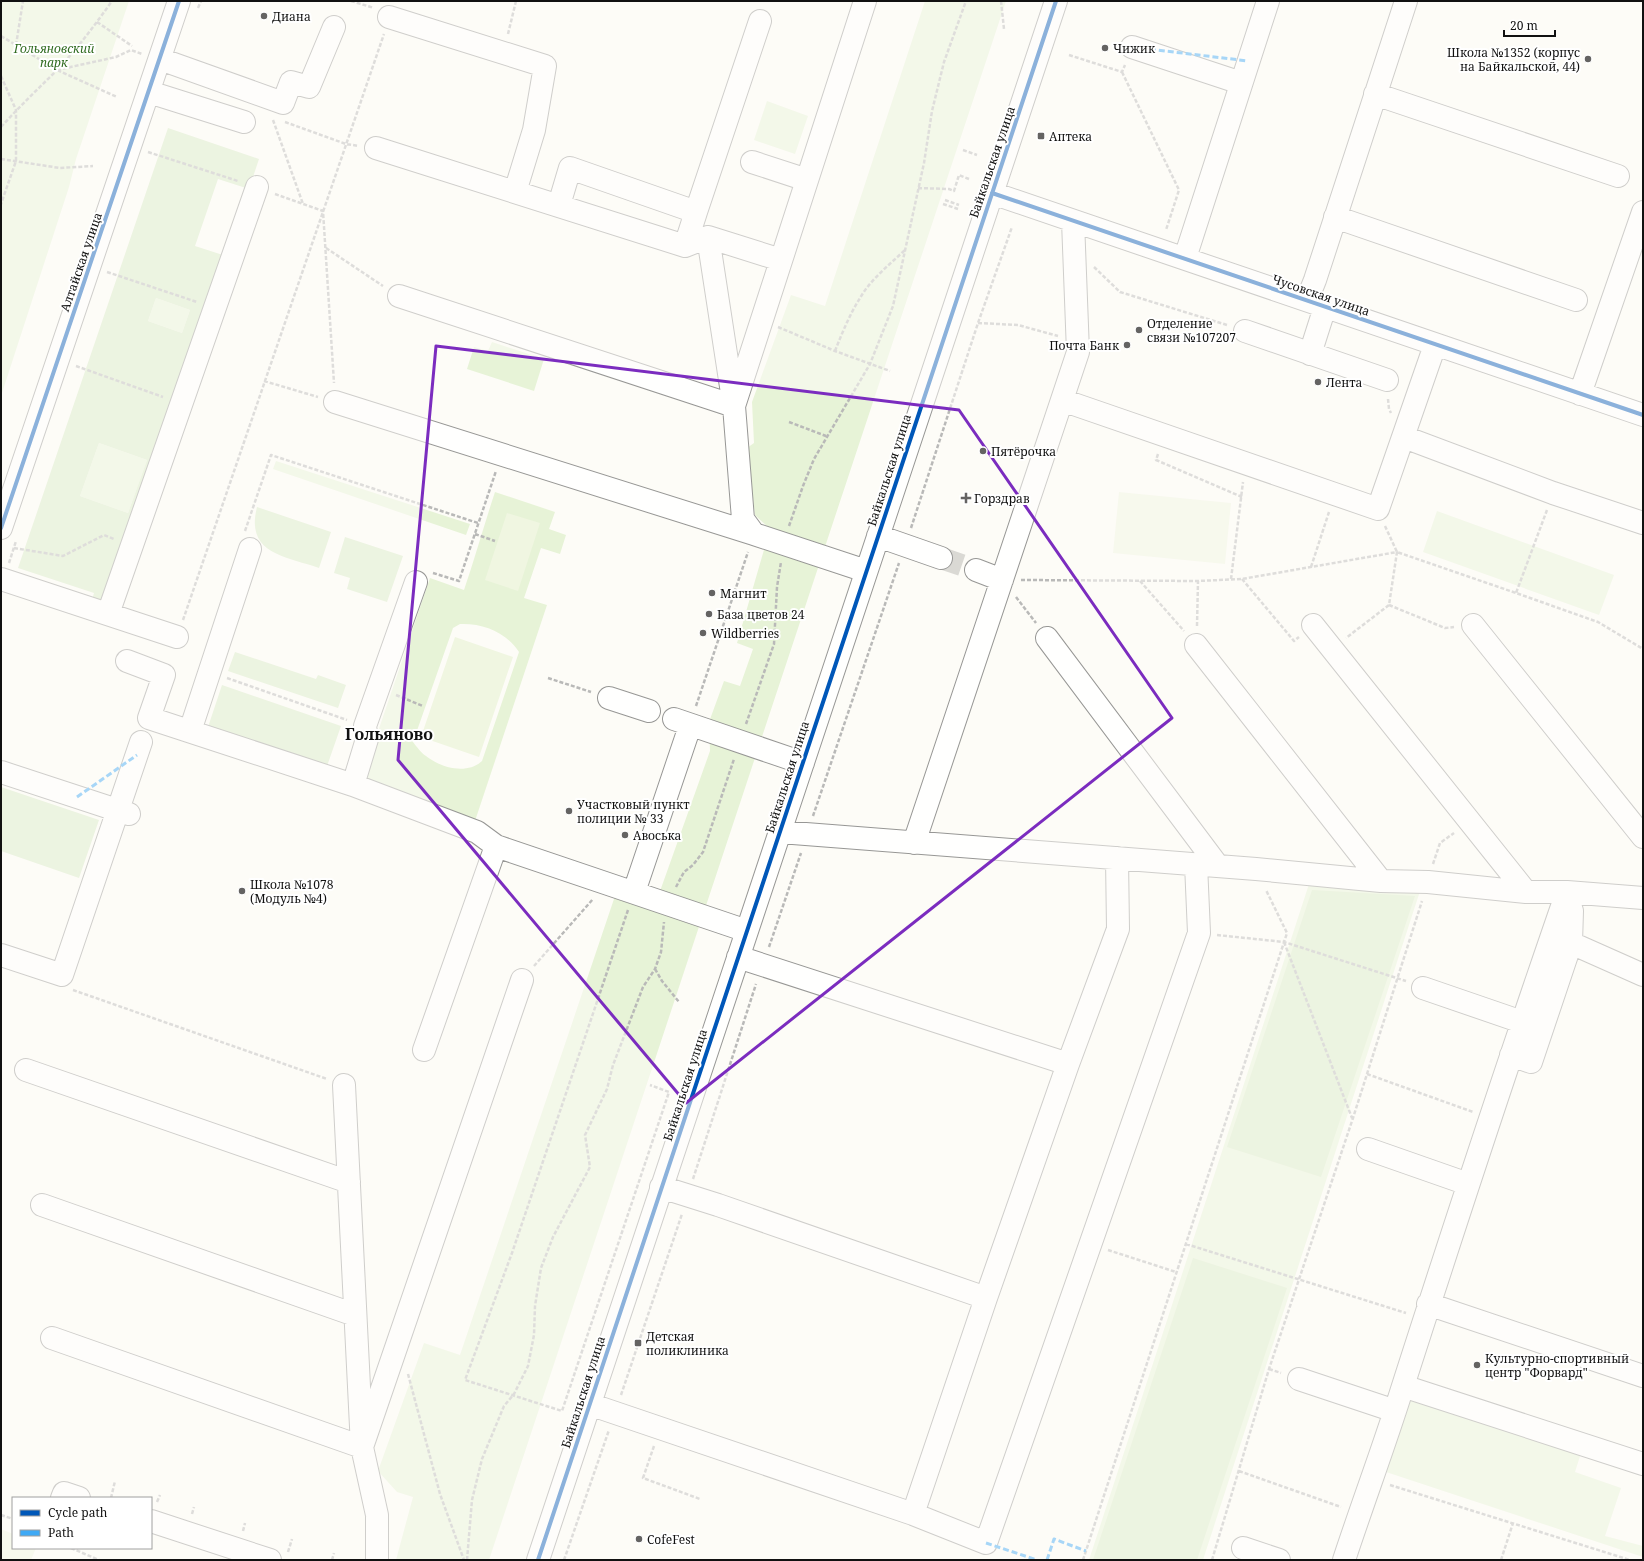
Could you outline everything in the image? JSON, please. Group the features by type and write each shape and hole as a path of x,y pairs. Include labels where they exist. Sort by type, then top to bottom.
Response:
{"street":[{"name":"Алтайская улица","path":"1,528 179,1"},
{"path":"734,406 865,1"},
{"name":"Байкальская улица","path":"538,1560 1056,1"},
{"path":"1184,258 1268,1"},
{"path":"1310,354 1316,304 1319,256 1334,217 1406,1"},
{"path":"389,17 545,66 534,130 515,192"},
{"path":"685,246 760,21"},
{"path":"160,59 283,103 291,82 309,87 334,26"},
{"path":"1132,47 1241,83"},
{"path":"149,92 244,122"},
{"path":"1375,94 1618,176"},
{"path":"376,148 685,246 708,237 781,260"},
{"path":"752,162 807,180"},
{"path":"559,205 570,168 696,212"},
{"path":"108,614 257,187"},
{"name":"Чусовская улица","path":"992,193 1643,415"},
{"path":"1580,394 1643,212"},
{"path":"1334,217 1576,300"},
{"path":"914,843 1078,352 1072,280 1073,221"},
{"path":"708,237 734,406 744,519 754,534"},
{"path":"399,296 734,406"},
{"path":"1245,330 1386,380"},
{"path":"1062,400 1378,509 1435,345"},
{"path":"335,402 754,534 866,571"},
{"path":"1404,437 1553,493 1643,523"},
{"path":"878,536 941,558"},
{"path":"190,731 250,549"},
{"path":"976,570 1002,580"},
{"path":"2,579 177,637"},
{"path":"2,579 33,606"},
{"path":"353,785 367,739 366,726 416,582"},
{"path":"1313,625 1526,892"},
{"path":"1473,625 1643,837"},
{"path":"1047,638 1218,866"},
{"path":"1196,645 1381,881"},
{"path":"128,661 164,675 149,718 353,785 477,832 496,846 747,931"},
{"path":"609,698 649,711"},
{"path":"634,892 682,722 803,763"},
{"path":"1,955 62,975 124,812 141,742"},
{"path":"1,772 124,812"},
{"path":"780,832 1196,864 1381,881 1428,882 1526,892 1567,892 1643,898"},
{"path":"424,1050 496,846"},
{"path":"912,1514 1068,1064 1118,929 1117,858"},
{"path":"589,1404 912,1514 986,1543 1199,933 1196,864"},
{"path":"1511,1055 1531,1062 1571,943 1572,911 1567,892"},
{"path":"1344,1560 1403,1386 1419,1309 1468,1184 1567,892"},
{"path":"1571,943 1643,975"},
{"path":"738,957 1068,1064"},
{"path":"362,1447 522,980"},
{"path":"1423,988 1522,1022"},
{"path":"26,1070 349,1182"},
{"path":"344,1085 362,1447 377,1515 377,1560"},
{"path":"1368,1149 1468,1184"},
{"path":"662,1187 986,1298"},
{"path":"42,1206 355,1315"},
{"path":"1419,1309 1643,1376"},
{"path":"52,1338 362,1447"},
{"path":"1299,1379 1395,1411"},
{"path":"1403,1386 1643,1464"},
{"path":"62,1497 64,1493 76,1497"},
{"path":"152,1521 279,1556"},
{"path":"1243,1548 1279,1560"}],"path":[{"path":"16,45 23,1"},
{"path":"1,127 16,110 57,70 97,22 112,1"},
{"path":"465,1560 472,1500 476,1478 482,1459 504,1406 514,1394 528,1366 534,1335 535,1306 541,1268 553,1237 590,1167 585,1135 607,1089 613,1065 643,987 655,969 661,952 664,922 676,886 684,872 693,865 703,852 774,644 777,587 784,544 803,486 814,459 826,436 870,364 893,306 929,135 932,111 944,62 966,1"},
{"path":"1001,1 1004,29"},
{"path":"97,22 132,46"},
{"path":"1,36 57,70 117,97"},
{"path":"177,637 380,47"},
{"path":"1122,72 1132,47"},
{"path":"57,70 116,56 131,50"},
{"path":"1069,55 1122,72 1179,190 1166,230"},
{"path":"1,76 16,110 16,161 1,204"},
{"path":"303,204 273,118 346,144 376,148"},
{"path":"963,150 977,155"},
{"path":"148,152 257,187 323,211"},
{"path":"1,159 60,168 93,166"},
{"path":"918,188 949,189 954,191 959,175 968,178"},
{"path":"945,200 959,205"},
{"path":"943,204 958,209"},
{"path":"264,381 335,402 323,211"},
{"path":"564,1560 688,1195 762,964 905,546 978,323 1012,227"},
{"path":"326,248 399,296"},
{"path":"835,351 846,323 860,297 881,272 905,250"},
{"path":"1093,266 1120,292 1245,330"},
{"path":"106,272 214,308"},
{"path":"761,320 835,351 890,370"},
{"path":"978,323 1018,325 1078,342"},
{"path":"75,366 181,404"},
{"path":"789,422 826,436"},
{"path":"416,582 420,573 428,571 459,581 502,454"},
{"path":"250,549 244,534 272,455 478,523"},
{"path":"1156,460 1242,497"},
{"path":"1231,579 1244,480"},
{"path":"1516,593 1553,493"},
{"path":"1311,567 1336,495"},
{"path":"1332,649 1389,605 1397,552 1378,509"},
{"path":"475,534 495,541"},
{"path":"682,722 754,534"},
{"path":"14,548 63,556 104,536 132,544"},
{"path":"1002,580 1198,581 1242,579 1397,552 1598,622 1643,649"},
{"path":"1242,579 1294,641 1313,625"},
{"path":"1002,580 1047,638"},
{"path":"1140,581 1196,645"},
{"path":"1196,645 1198,581"},
{"path":"1389,605 1445,628 1473,625"},
{"path":"210,672 366,726"},
{"path":"548,678 609,698"},
{"path":"378,688 423,706"},
{"path":"1212,1560 1238,1471 1299,1279 1353,1118 1440,844 1469,821"},
{"path":"1083,1560 1287,934 1256,869"},
{"path":"522,980 607,883"},
{"path":"634,892 512,1253 465,1380 514,1394 562,1411 669,1092 650,1085"},
{"path":"1199,933 1284,942 1398,977 1423,988"},
{"path":"1284,942 1353,1118"},
{"path":"655,969 662,981 679,1002"},
{"path":"62,975 59,985 344,1085"},
{"path":"1367,1074 1478,1113"},
{"path":"1186,1244 1299,1279 1419,1309"},
{"path":"1091,1245 1176,1272"},
{"path":"407,1369 440,1494 465,1560"},
{"path":"660,1428 643,1478 700,1499"},
{"path":"1238,1471 1344,1508"},
{"path":"1372,1479 1630,1560"},
{"path":"110,1497 115,1480"},
{"path":"1,1515 12,1519"},
{"path":"1501,1560 1513,1523"},
{"path":"279,1556 292,1539"},
{"path":"73,1549 99,1560"},
{"path":"332,1560 334,1553"}],"highlighted area":[{"path":"436,346 959,410 1172,718 686,1103 398,760"}],"green space":[{"name":"Гольяновcкий парк","path":"1,1 129,1 76,159 69,187 1,396"},
{"path":"925,1 1006,1 489,1560 396,1560 413,1497 397,1492 378,1471 424,1343 460,1355 615,896 654,908 710,751 709,722 724,681 740,686 753,649 737,643 770,529 755,515 747,448 754,443 752,402 791,295 825,306"},
{"path":"767,101 808,116 795,154 754,140"},
{"path":"168,128 259,159 249,189 218,179 195,246 226,256 106,609 91,604 94,593 18,568","holes":["156,298 190,310 182,333 148,321","99,443 147,460 128,513 80,496"]},
{"path":"156,298 190,310 182,333 148,321"},
{"path":"492,342 544,359 534,391 467,369 474,347 488,351"},
{"path":"99,443 147,460 128,513 80,496"},
{"path":"276,461 470,524 466,535 273,469"},
{"path":"495,492 555,512 549,529 566,535 560,554 541,548 524,598 547,605 474,824 369,787 364,773 430,578 464,590","holes":["460,624 485,627 501,634 508,639 519,652 482,761 469,768 462,769 446,767 439,764 422,753 413,742 453,628"]},
{"path":"1119,492 1231,503 1225,564 1113,553"},
{"path":"257,507 331,532 319,568 281,556 262,544 257,535 255,523"},
{"path":"1437,511 1614,575 1599,615 1423,552"},
{"path":"507,513 540,523 518,591 485,580"},
{"path":"345,537 403,556 387,602 347,589 350,578 334,573"},
{"path":"455,637 513,657 479,757 421,737"},
{"path":"235,652 316,679 318,675 346,685 338,708 228,671"},
{"path":"222,685 341,726 326,769 207,730"},
{"path":"1,787 99,820 79,878 1,851"},
{"path":"1309,884 1421,888 1203,1560 1089,1560"},
{"path":"1312,890 1415,896 1321,1177 1227,1147"},
{"path":"1193,1258 1287,1288 1197,1560 1093,1560"},
{"path":"1407,1399 1581,1453 1575,1472 1621,1488 1605,1536 1643,1546 1643,1557 1383,1471"},
{"path":"1,1529 12,1534 12,1549 36,1549 31,1560 1,1560"}],"tunnel":[{"path":"941,558 976,570"}],"marked path":[{"path":"1132,47 1248,61"},
{"path":"77,797 137,755"},
{"path":"1047,1560 1054,1539 1086,1551"},
{"path":"986,1543 1037,1560"}],"cycle path":[{"path":"1,528 179,1"},
{"path":"538,1560 1056,1"},
{"path":"992,193 1643,415"}],"place":[{"name":"Диана","path":"264,16"},
{"name":"Чижик","path":"1105,48"},
{"name":"Школа №1352 (корпус на Байкальской, 44)","path":"1588,59"},
{"name":"Аптека","path":"1041,136"},
{"name":"Отделение связи №107207","path":"1139,330"},
{"name":"Почта Банк","path":"1127,345"},
{"name":"Лента","path":"1318,382"},
{"name":"Пятёрочка","path":"983,451"},
{"name":"Горздрав","path":"966,498"},
{"name":"Магнит","path":"712,593"},
{"name":"База цветов 24","path":"709,614"},
{"name":"Wildberries","path":"703,633"},
{"name":"Участковый пункт полиции № 33","path":"569,811"},
{"name":"Авоська","path":"625,835"},
{"name":"Школа №1078 (Модуль №4)","path":"242,891"},
{"name":"Детская поликлиника","path":"638,1343"},
{"name":"Культурно-спортивный центр \"Форвард\"","path":"1477,1365"},
{"name":"CofeFest","path":"639,1539"}],"district":[{"name":"Гольяново","path":"389,734"}]}
